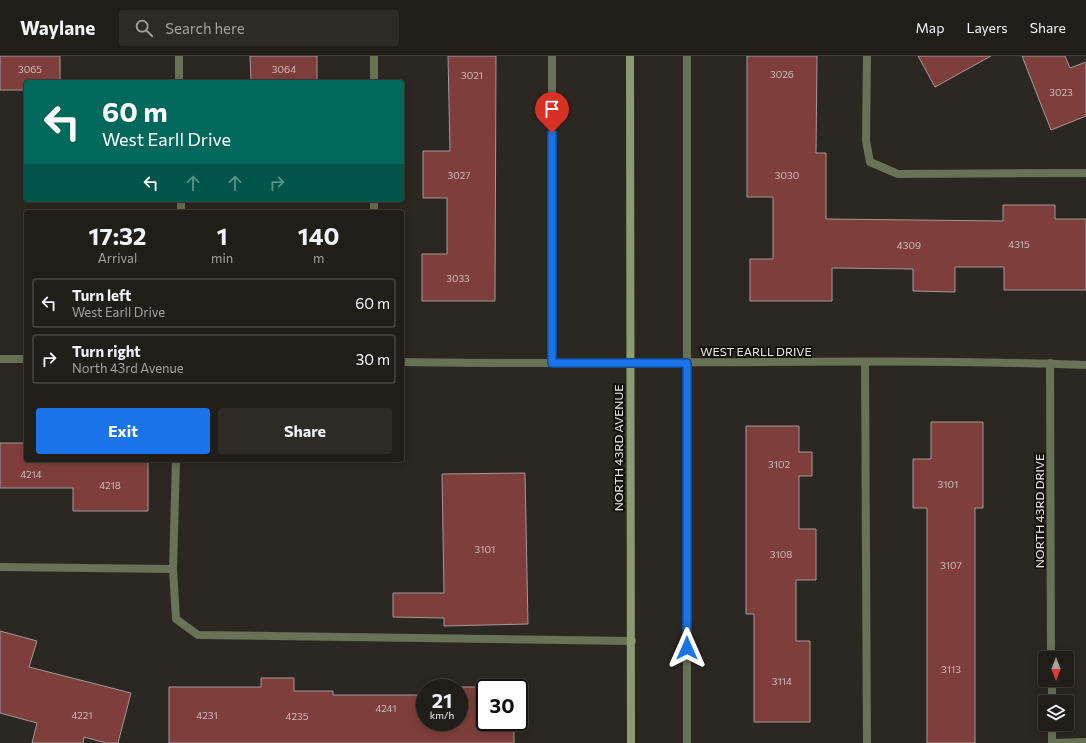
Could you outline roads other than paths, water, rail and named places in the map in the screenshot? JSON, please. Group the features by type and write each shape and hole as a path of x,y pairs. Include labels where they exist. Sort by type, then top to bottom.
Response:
{"main road":[{"name":"NORTH 43RD AVENUE","path":"630,56 629,364 632,641 631,743"}],"street":[{"path":"179,56 179,80"},
{"path":"374,56 374,80"},
{"path":"552,56 552,363"},
{"path":"687,56 687,743"},
{"path":"867,56 866,141 870,162 898,174 1086,173"},
{"path":"0,359 24,359"},
{"name":"WEST EARLL DRIVE","path":"404,362 629,364 866,362 1086,364"},
{"path":"866,362 867,743"},
{"name":"NORTH 43RD DRIVE","path":"1050,363 1052,651"},
{"path":"176,462 173,569 176,619 198,635 632,641"},
{"path":"0,567 173,569"},
{"path":"1052,731 1052,743 1086,742"}]}
